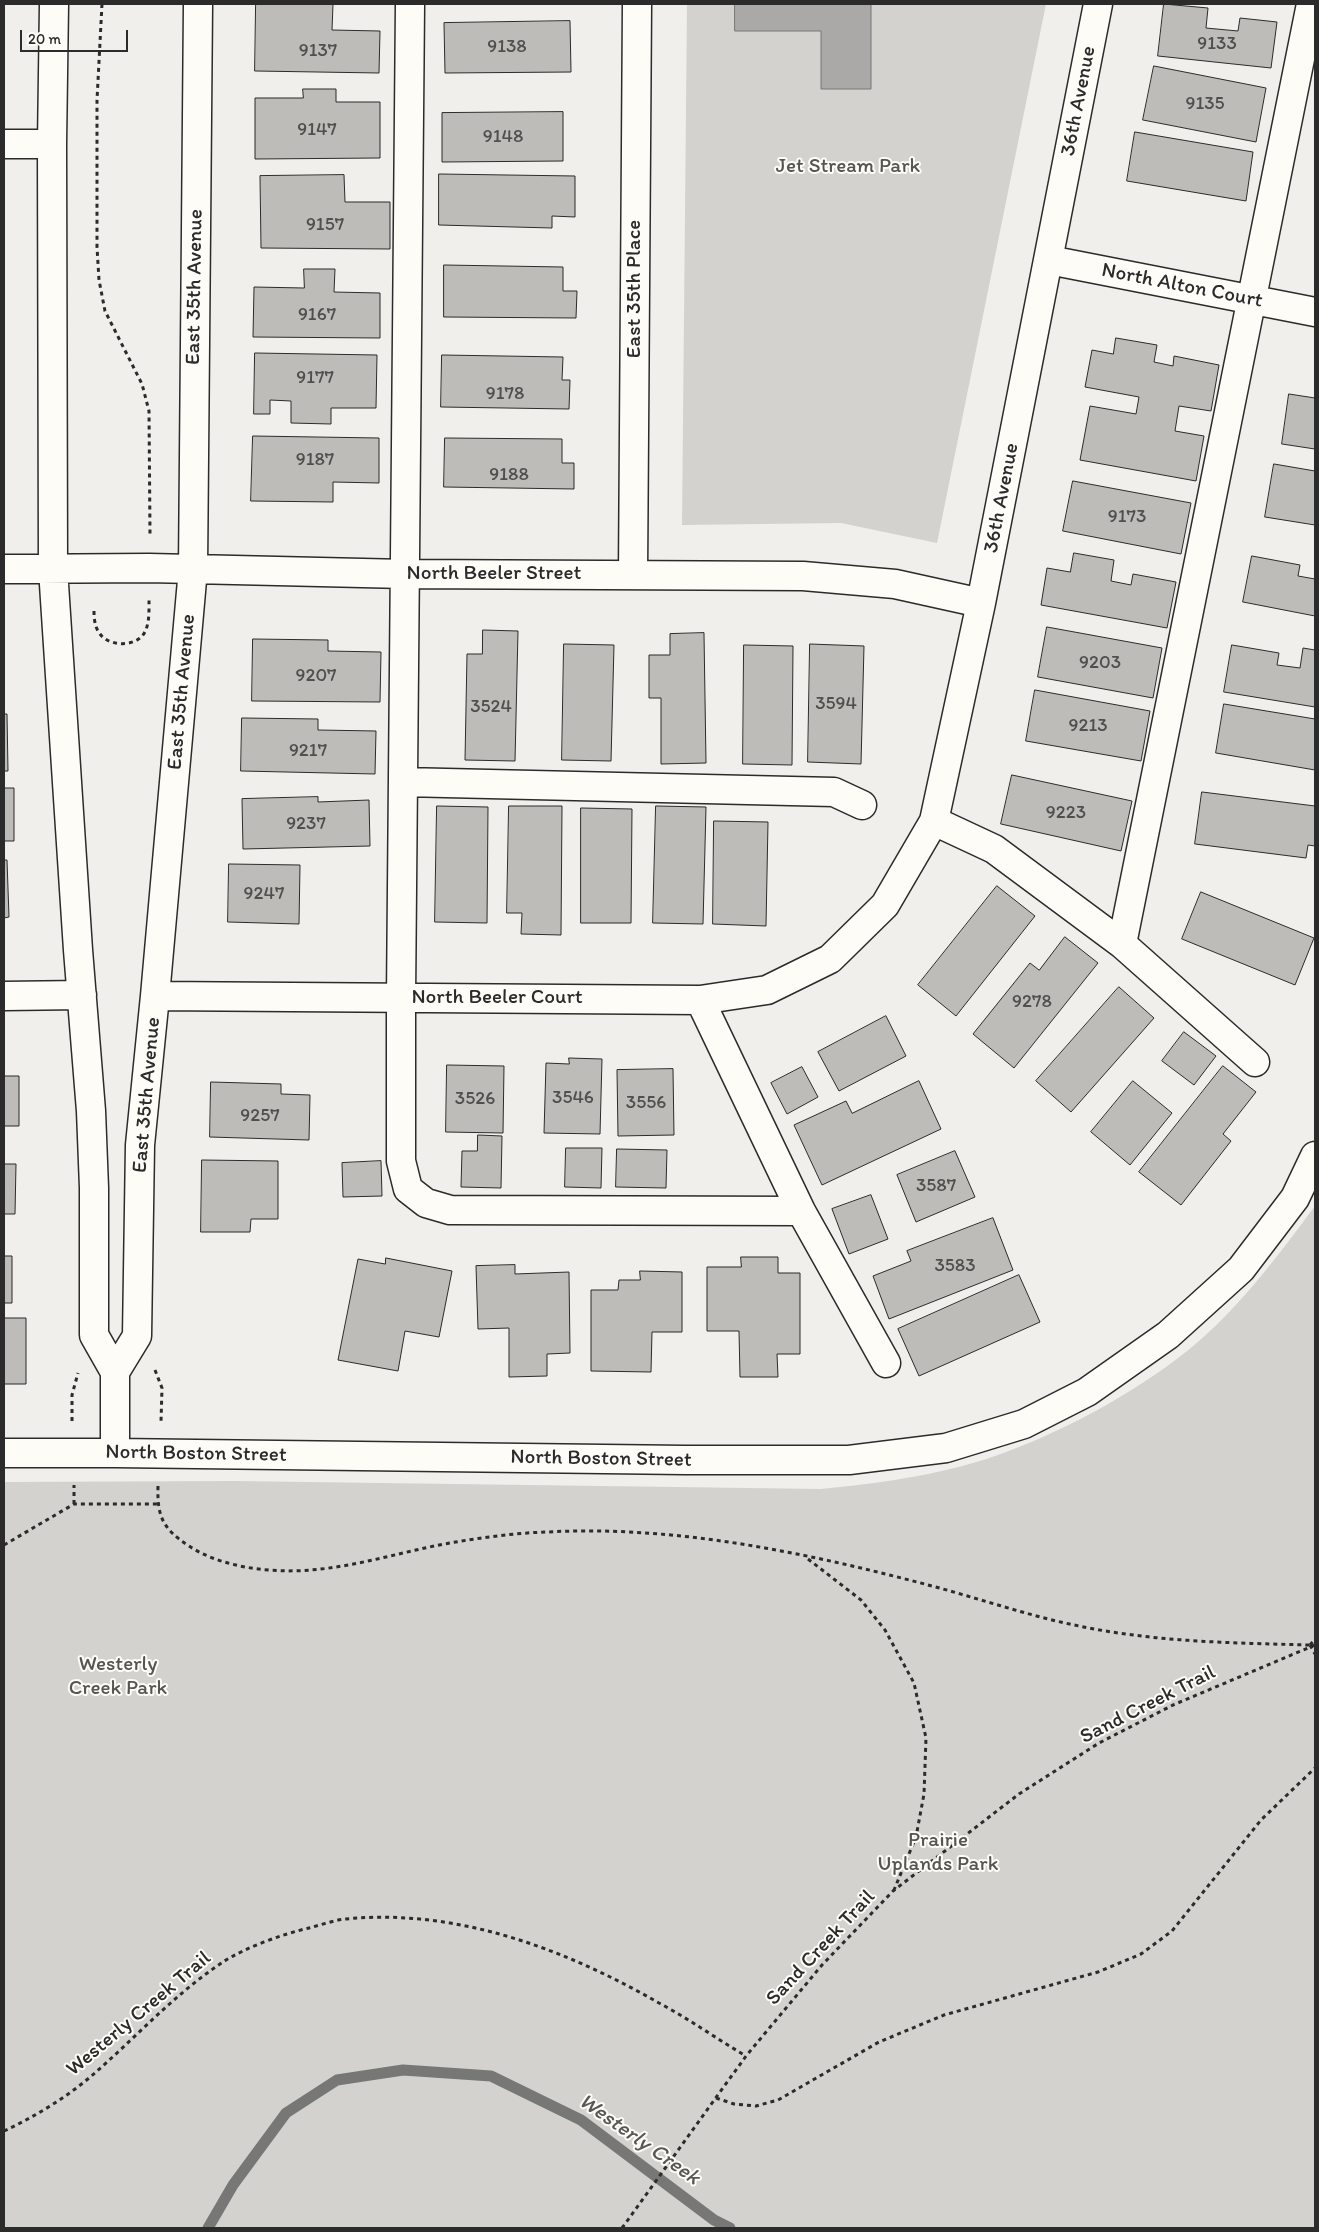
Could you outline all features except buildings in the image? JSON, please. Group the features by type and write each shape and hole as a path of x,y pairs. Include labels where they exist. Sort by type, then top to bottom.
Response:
{"street":[{"path":"54,4 52,144 53,569 82,995 92,1111 94,1335 115,1372 115,1452"},
{"name":"East 35th Avenue","path":"115,1372 137,1336 140,1145 193,569 198,4"},
{"path":"410,4 401,998 401,1162 408,1189 426,1203 450,1210 801,1211"},
{"name":"East 35th Place","path":"633,575 637,4"},
{"name":"36th Avenue","path":"830,959 885,905 934,821 981,603 1098,4"},
{"path":"1122,944 1311,4"},
{"path":"4,144 52,144"},
{"name":"North Alton Court","path":"1049,260 1315,312"},
{"name":"North Beeler Street","path":"4,569 193,569 405,574 812,576 895,584 981,603"},
{"path":"403,782 834,792 862,805"},
{"path":"934,821 994,849 1122,944 1254,1062"},
{"name":"North Beeler Court","path":"155,996 700,1000 767,990 830,959"},
{"path":"4,996 82,995"},
{"path":"700,1000 801,1211 886,1363"},
{"name":"North Boston Street","path":"4,1453 115,1452 685,1460 849,1460 946,1448 1024,1424 1088,1392 1168,1335 1241,1269 1295,1198 1315,1156"}],"path":[{"path":"102,4 98,100 99,280 105,311 142,384 149,411 150,541"},
{"path":"94,611 94,622 99,633 106,640 116,643 129,643 140,638 147,626 149,600"},
{"path":"72,1421 72,1394 76,1381"},
{"path":"161,1422 162,1388"},
{"path":"74,1482 74,1504"},
{"path":"158,1482 157,1504 161,1519 174,1536 196,1551 226,1563 259,1570 300,1572 350,1566 445,1544 546,1532 606,1531 735,1543 806,1557 931,1586 1046,1619 1123,1634 1196,1641 1310,1646"},
{"path":"4,1545 74,1504 157,1504"},
{"path":"806,1557 861,1600 885,1630 914,1683 926,1738 924,1794 916,1837 894,1891"},
{"path":"1310,1646 1315,1639"},
{"name":"Sand Creek Trail","path":"622,2228 746,2056 822,1965 894,1891 1019,1794 1099,1743 1173,1705 1315,1645"},
{"path":"1310,1646 1315,1654"},
{"path":"716,2098 734,2104 756,2106 778,2100 879,2042 944,2015 1098,1972 1140,1954 1172,1931 1261,1820 1315,1768"},
{"name":"Westerly Creek Trail","path":"4,2131 57,2101 94,2074 181,1992 225,1960 284,1934 344,1919 400,1917 457,1924 521,1940 598,1972 660,2003 746,2056"}],"green space":[{"name":"Jet Stream Park","path":"687,4 1046,4 937,543 841,523 682,525"},
{"name":"Prairie Uplands Park","path":"1315,1206 1315,2228 4,2228 4,1482 234,1481 821,1489 868,1484 938,1472 984,1460 1056,1431 1132,1390 1156,1374 1199,1341 1231,1310 1275,1259"}],"shaded area":[{"path":"735,4 871,4 871,89 821,89 821,31 735,31"}],"waterway":[{"name":"Westerly Creek","path":"208,2228 233,2185 286,2113 337,2080 403,2070 491,2076 581,2120 714,2220 730,2228"}],"park label":[{"name":"Westerly Creek Park","path":"118,1677"}]}
